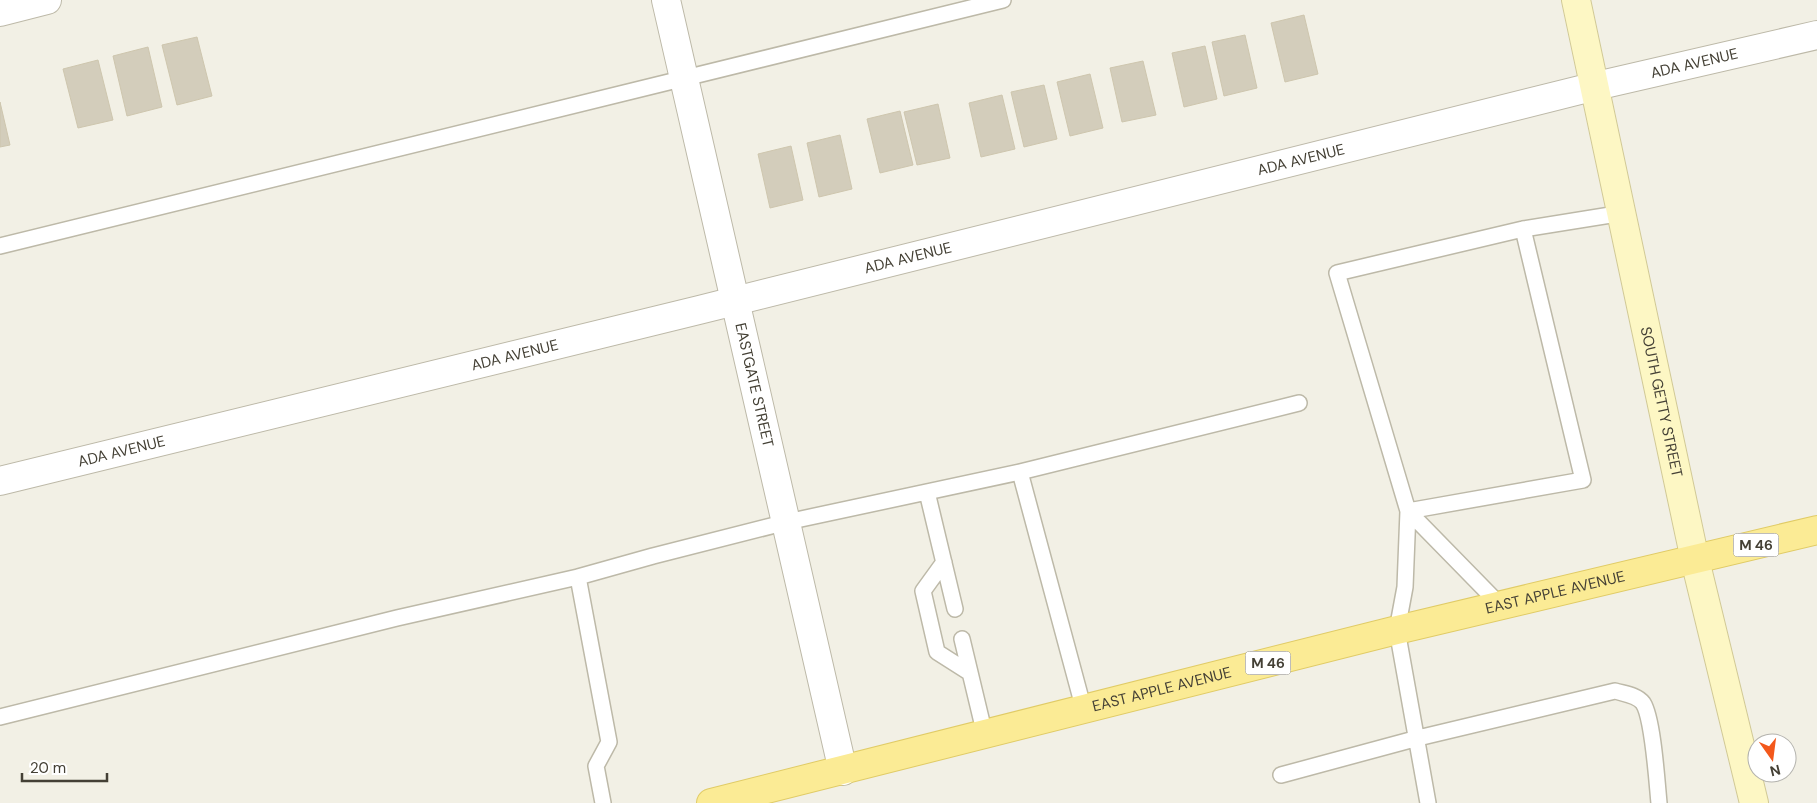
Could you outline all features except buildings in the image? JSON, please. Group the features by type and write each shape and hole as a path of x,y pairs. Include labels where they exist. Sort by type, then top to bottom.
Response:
{"main road":[{"name":"SOUTH GETTY STREET","path":"1576,0 1596,86 1695,560 1754,803"},
{"name":"EAST APPLE AVENUE","path":"711,803 1397,630 1817,530"}],"street":[{"path":"0,12 47,0"},
{"name":"EASTGATE STREET","path":"666,0 843,771"},
{"name":"ADA AVENUE","path":"0,481 1596,86 1817,35"}],"lane":[{"path":"0,246 1003,0"},
{"path":"1428,803 1418,738 1397,630 1405,587 1408,511 1337,273 1523,229 1622,213"},
{"path":"1408,511 1583,480 1523,229"},
{"path":"0,717 397,618 578,577 787,522 1020,472 1298,404"},
{"path":"1020,472 1084,710"},
{"path":"927,492 955,609"},
{"path":"1408,511 1500,605"},
{"path":"944,562 922,590 937,652 970,673"},
{"path":"578,577 609,742 596,766 603,803"},
{"path":"962,639 985,735"},
{"path":"1281,775 1418,738 1615,691 1636,697 1644,704 1650,727 1659,803"}]}
